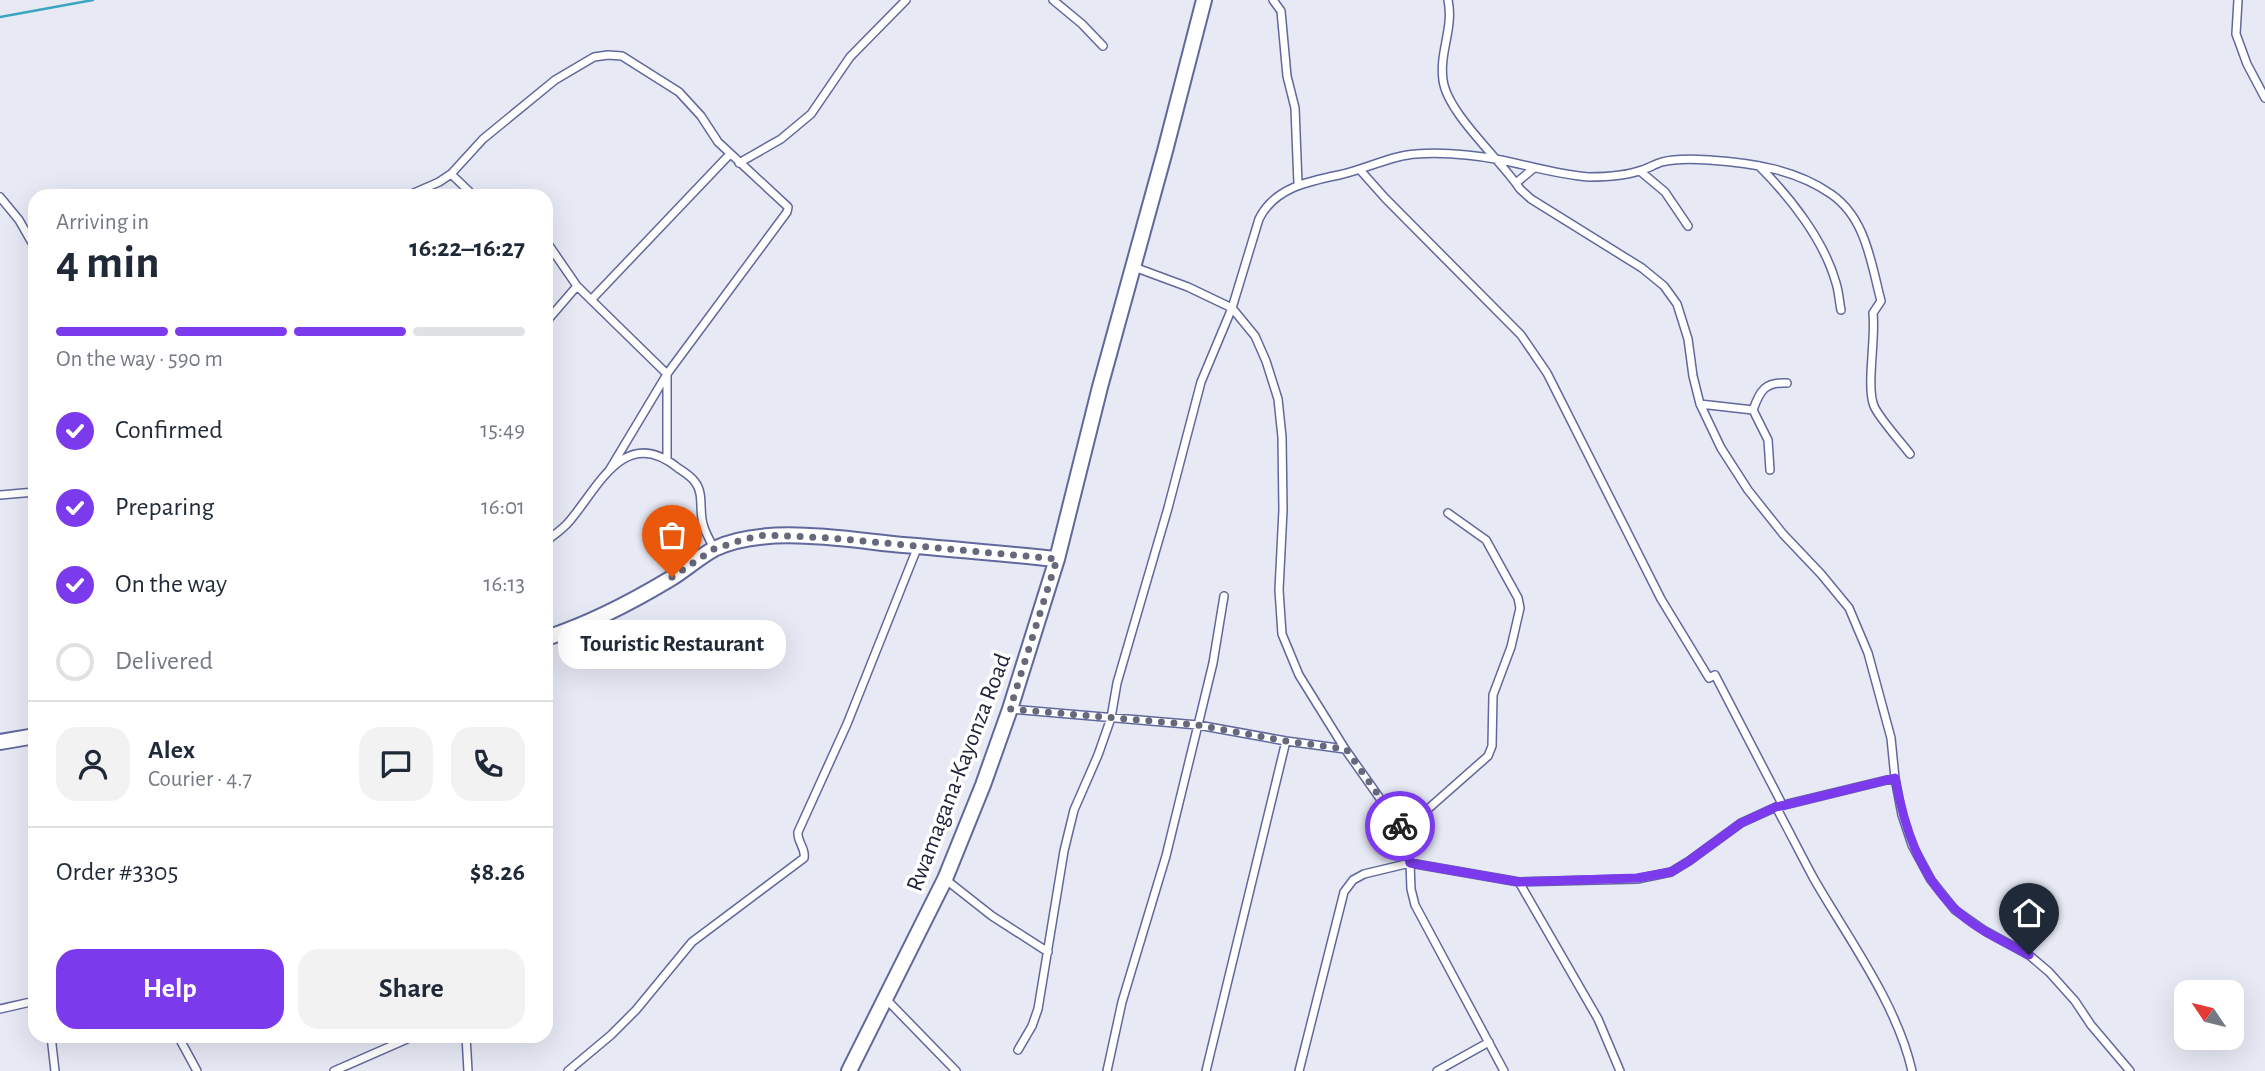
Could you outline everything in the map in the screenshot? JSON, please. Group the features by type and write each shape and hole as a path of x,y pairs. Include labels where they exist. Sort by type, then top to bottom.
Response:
{"highway":[{"name":"Rwamagana-Kayonza Road","path":"849,1071 945,879 1010,709 1057,559 1100,387 1204,0"},
{"path":"553,636 577,628 620,607 714,549 765,535 831,538 1057,559"},
{"path":"0,742 28,737"}],"street":[{"path":"739,163 781,139 811,114 850,57 906,0"},
{"path":"1053,0 1103,46"},
{"path":"1273,0 1281,11 1287,76 1295,108 1298,184"},
{"path":"1448,0 1450,26 1443,52 1442,78 1445,92 1466,123 1531,199 1632,261 1664,286 1677,304 1688,339 1700,404 1721,448 1748,491 1849,608 1868,653 1891,738 1902,815 1912,845 1931,880 1955,910 1985,931 2029,955 2049,972 2075,1000 2130,1071"},
{"path":"2238,0 2236,34 2247,64 2265,98"},
{"path":"423,189 451,174 483,139 555,80 594,57 608,55 622,57 679,92 730,154 785,203 787,212 667,374 610,468"},
{"path":"1018,1050 1032,1026 1073,810 1098,755 1111,718 1117,683 1201,382 1232,309 1246,268 1252,237 1263,209 1275,199 1298,184 1361,171 1414,153 1498,160 1587,177 1615,176 1640,171 1662,162 1687,159 1737,162 1777,169 1810,181 1832,194 1852,214 1866,243 1881,302 1873,313 1874,406 1910,454"},
{"path":"591,300 730,154"},
{"path":"1758,166 1780,187 1807,223 1837,283 1841,310"},
{"path":"1516,183 1534,168"},
{"path":"1299,1071 1344,892 1353,880 1364,874 1410,863 1519,882 1637,878 1671,872 1741,823 1782,804 1716,675 1709,678 1661,599 1547,373 1521,335 1361,171"},
{"path":"1640,171 1665,192 1688,226"},
{"path":"451,174 467,189"},
{"path":"0,197 28,236"},
{"path":"553,252 576,286 667,374 667,458"},
{"path":"1133,267 1188,287 1232,309 1255,335 1278,399 1282,437 1283,510 1279,590 1282,634 1299,675 1403,831 1415,905 1504,1071"},
{"path":"553,314 576,286"},
{"path":"1753,410 1763,389 1775,383 1787,383"},
{"path":"1700,404 1753,410"},
{"path":"1753,410 1768,440 1770,470"},
{"path":"553,535 568,523 610,468 636,454 652,454 667,458 695,481 699,490 703,524 714,549"},
{"path":"0,495 28,493"},
{"path":"1403,831 1488,756 1492,746 1493,695 1511,647 1520,608 1514,589 1486,540 1448,513"},
{"path":"568,1071 578,1065 636,1010 691,942 804,858 798,832 847,724 918,546"},
{"path":"1107,1071 1122,1002 1166,856 1213,663 1224,597"},
{"path":"1010,709 1198,725 1346,749"},
{"path":"1206,1071 1286,741"},
{"path":"1776,807 1895,778"},
{"path":"1776,807 1894,1019 1912,1071"},
{"path":"945,879 992,916 1048,952"},
{"path":"1519,882 1598,1019 1620,1071"},
{"path":"886,999 956,1071"},
{"path":"0,1009 28,1003"},
{"path":"1437,1071 1489,1042"},
{"path":"52,1043 55,1071"},
{"path":"182,1043 197,1071"},
{"path":"334,1071 398,1043"},
{"path":"467,1043 468,1071"}],"waterway":[{"path":"0,17 93,0"}],"way so far":[{"path":"672,577 714,549 765,535 831,538 1057,559 1010,709 1198,725 1346,749 1400,826"}],"place":[{"name":"Touristic Restaurant","path":"672,577"}],"route":[{"path":"1400,826 1410,863 1519,882 1637,878 1671,872 1741,823 1776,807 1895,778 1902,815 1912,845 1931,880 1955,910 1985,931 2029,955"}]}
